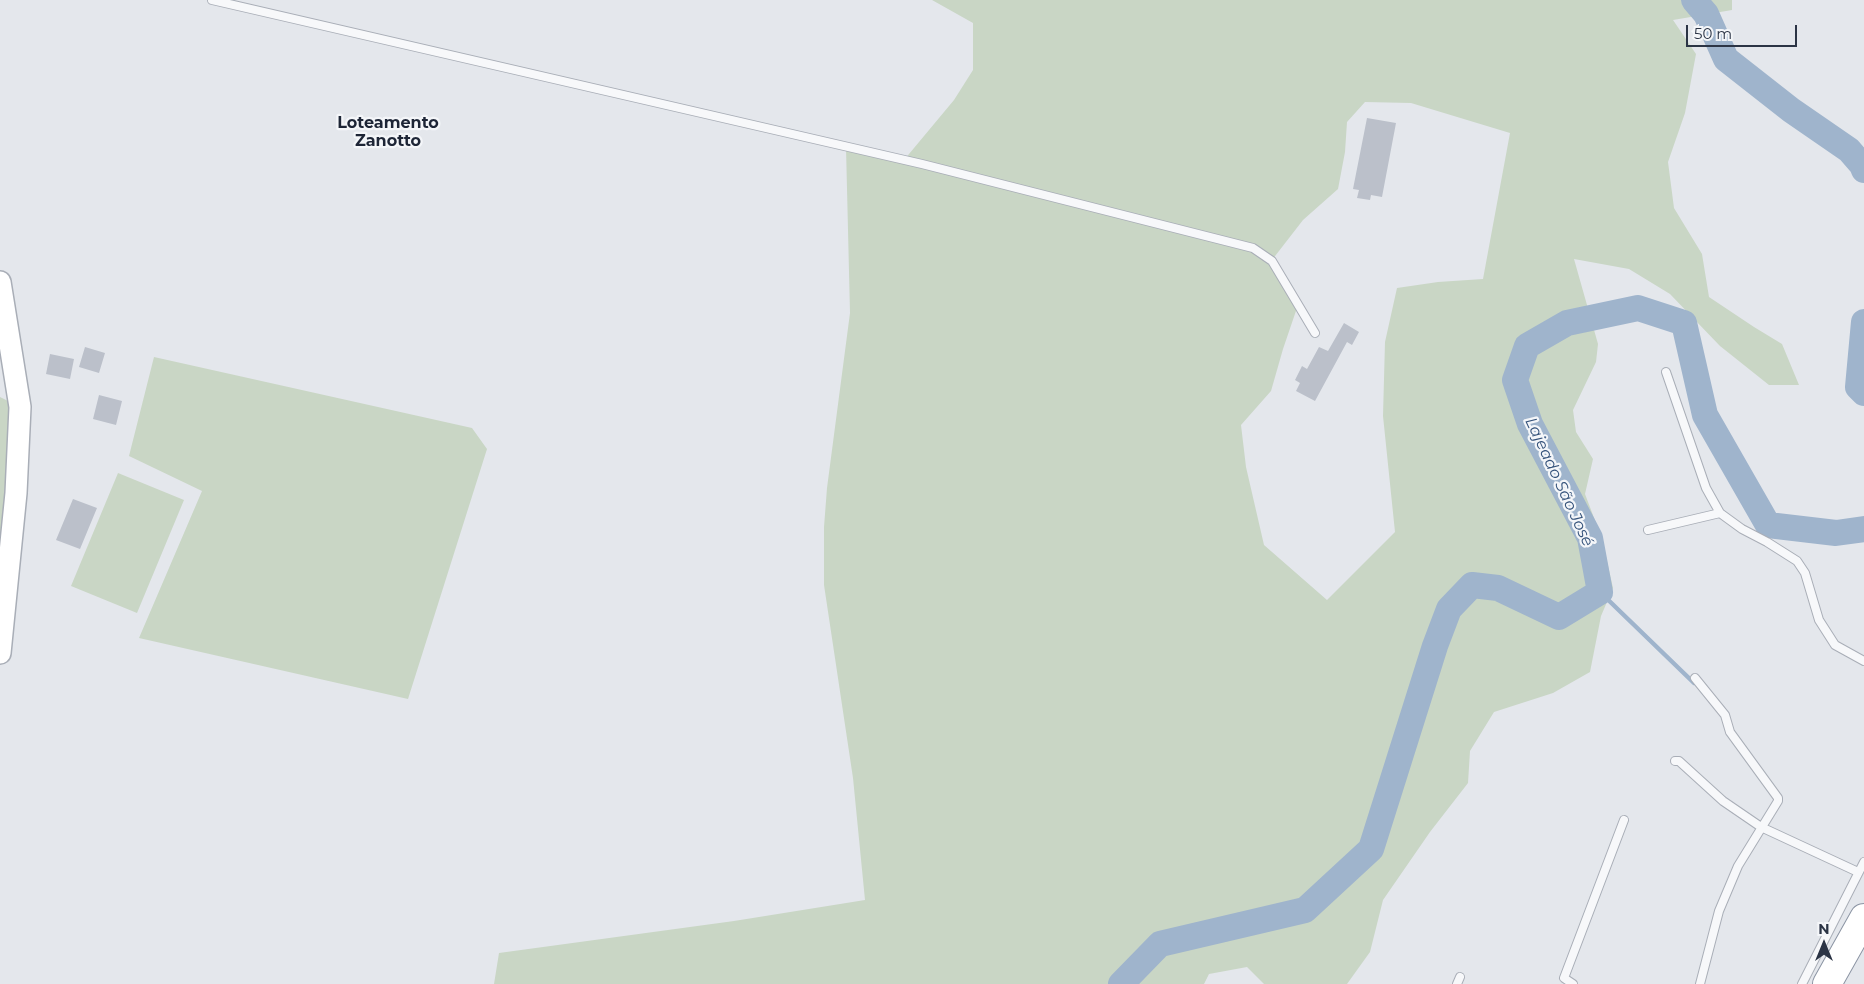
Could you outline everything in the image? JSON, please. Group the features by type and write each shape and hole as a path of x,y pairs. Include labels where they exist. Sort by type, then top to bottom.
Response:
{"highway":[{"path":"1827,984 1864,918"},
{"path":"1847,984 1864,953"}],"street":[{"path":"0,282 20,407 16,493 0,653"}],"lane":[{"path":"212,0 922,164 1254,248 1272,260 1315,333"},
{"path":"1666,372 1706,488 1720,513 1742,529 1797,561 1805,573 1819,620 1835,645 1864,661"},
{"path":"1648,530 1720,513"},
{"path":"1695,678 1726,715 1730,732 1778,795 1778,801 1738,866 1719,911 1700,984"},
{"path":"1675,761 1679,761 1723,801 1761,827 1858,872"},
{"path":"1573,984 1564,978 1624,820"},
{"path":"1802,984 1864,862"}],"green space":[{"path":"932,0 1732,0 1732,10 1673,20 1696,54 1685,113 1668,162 1674,208 1702,254 1709,297 1782,344 1799,385 1769,385 1720,346 1670,294 1629,269 1574,259 1598,344 1596,362 1573,410 1576,432 1593,459 1585,494 1602,539 1613,588 1601,616 1590,672 1553,693 1494,712 1470,751 1468,783 1430,832 1383,900 1370,952 1347,984 1264,984 1247,967 1209,974 1204,984 494,984 499,953 734,921 865,900 853,778 824,585 824,527 827,488 850,313 846,147 904,160 954,100 973,70 973,23","holes":["1365,102 1411,103 1510,133 1483,279 1438,282 1397,288 1385,342 1383,416 1395,532 1327,600 1264,545 1246,467 1241,425 1271,391 1298,305 1272,260 1303,220 1338,189 1345,152 1347,122"]},
{"path":"154,357 472,428 487,449 408,699 139,638 202,491 129,456"},
{"path":"0,397 20,407 0,653"},
{"path":"118,473 184,500 137,613 71,586"}],"building":[{"path":"1367,118 1396,123 1382,197 1371,195 1370,200 1357,198 1359,190 1353,189"},
{"path":"1344,323 1359,332 1352,345 1347,342 1315,401 1296,391 1300,383 1295,380 1302,366 1307,369 1319,347 1328,351"},
{"path":"85,347 105,353 99,373 79,367"},
{"path":"50,354 74,359 70,379 46,374"},
{"path":"99,395 122,401 116,425 93,419"},
{"path":"73,499 97,508 80,549 56,540"}],"waterway":[{"name":"Lajeado São José","path":"1694,0 1706,14 1726,59 1791,110 1849,150 1864,170"},
{"name":"Lajeado São José","path":"1121,984 1160,944 1305,910 1371,849 1435,646 1449,609 1472,585 1498,588 1559,617 1600,592 1590,538 1530,424 1515,380 1527,346 1567,323 1638,308 1684,323 1705,415 1768,525 1836,533 1864,529"},
{"name":"Lajeado São José","path":"1864,322 1858,387 1864,393"},
{"path":"1600,592 1694,683"}],"district":[{"name":"Loteamento Zanotto","path":"388,132"}]}
